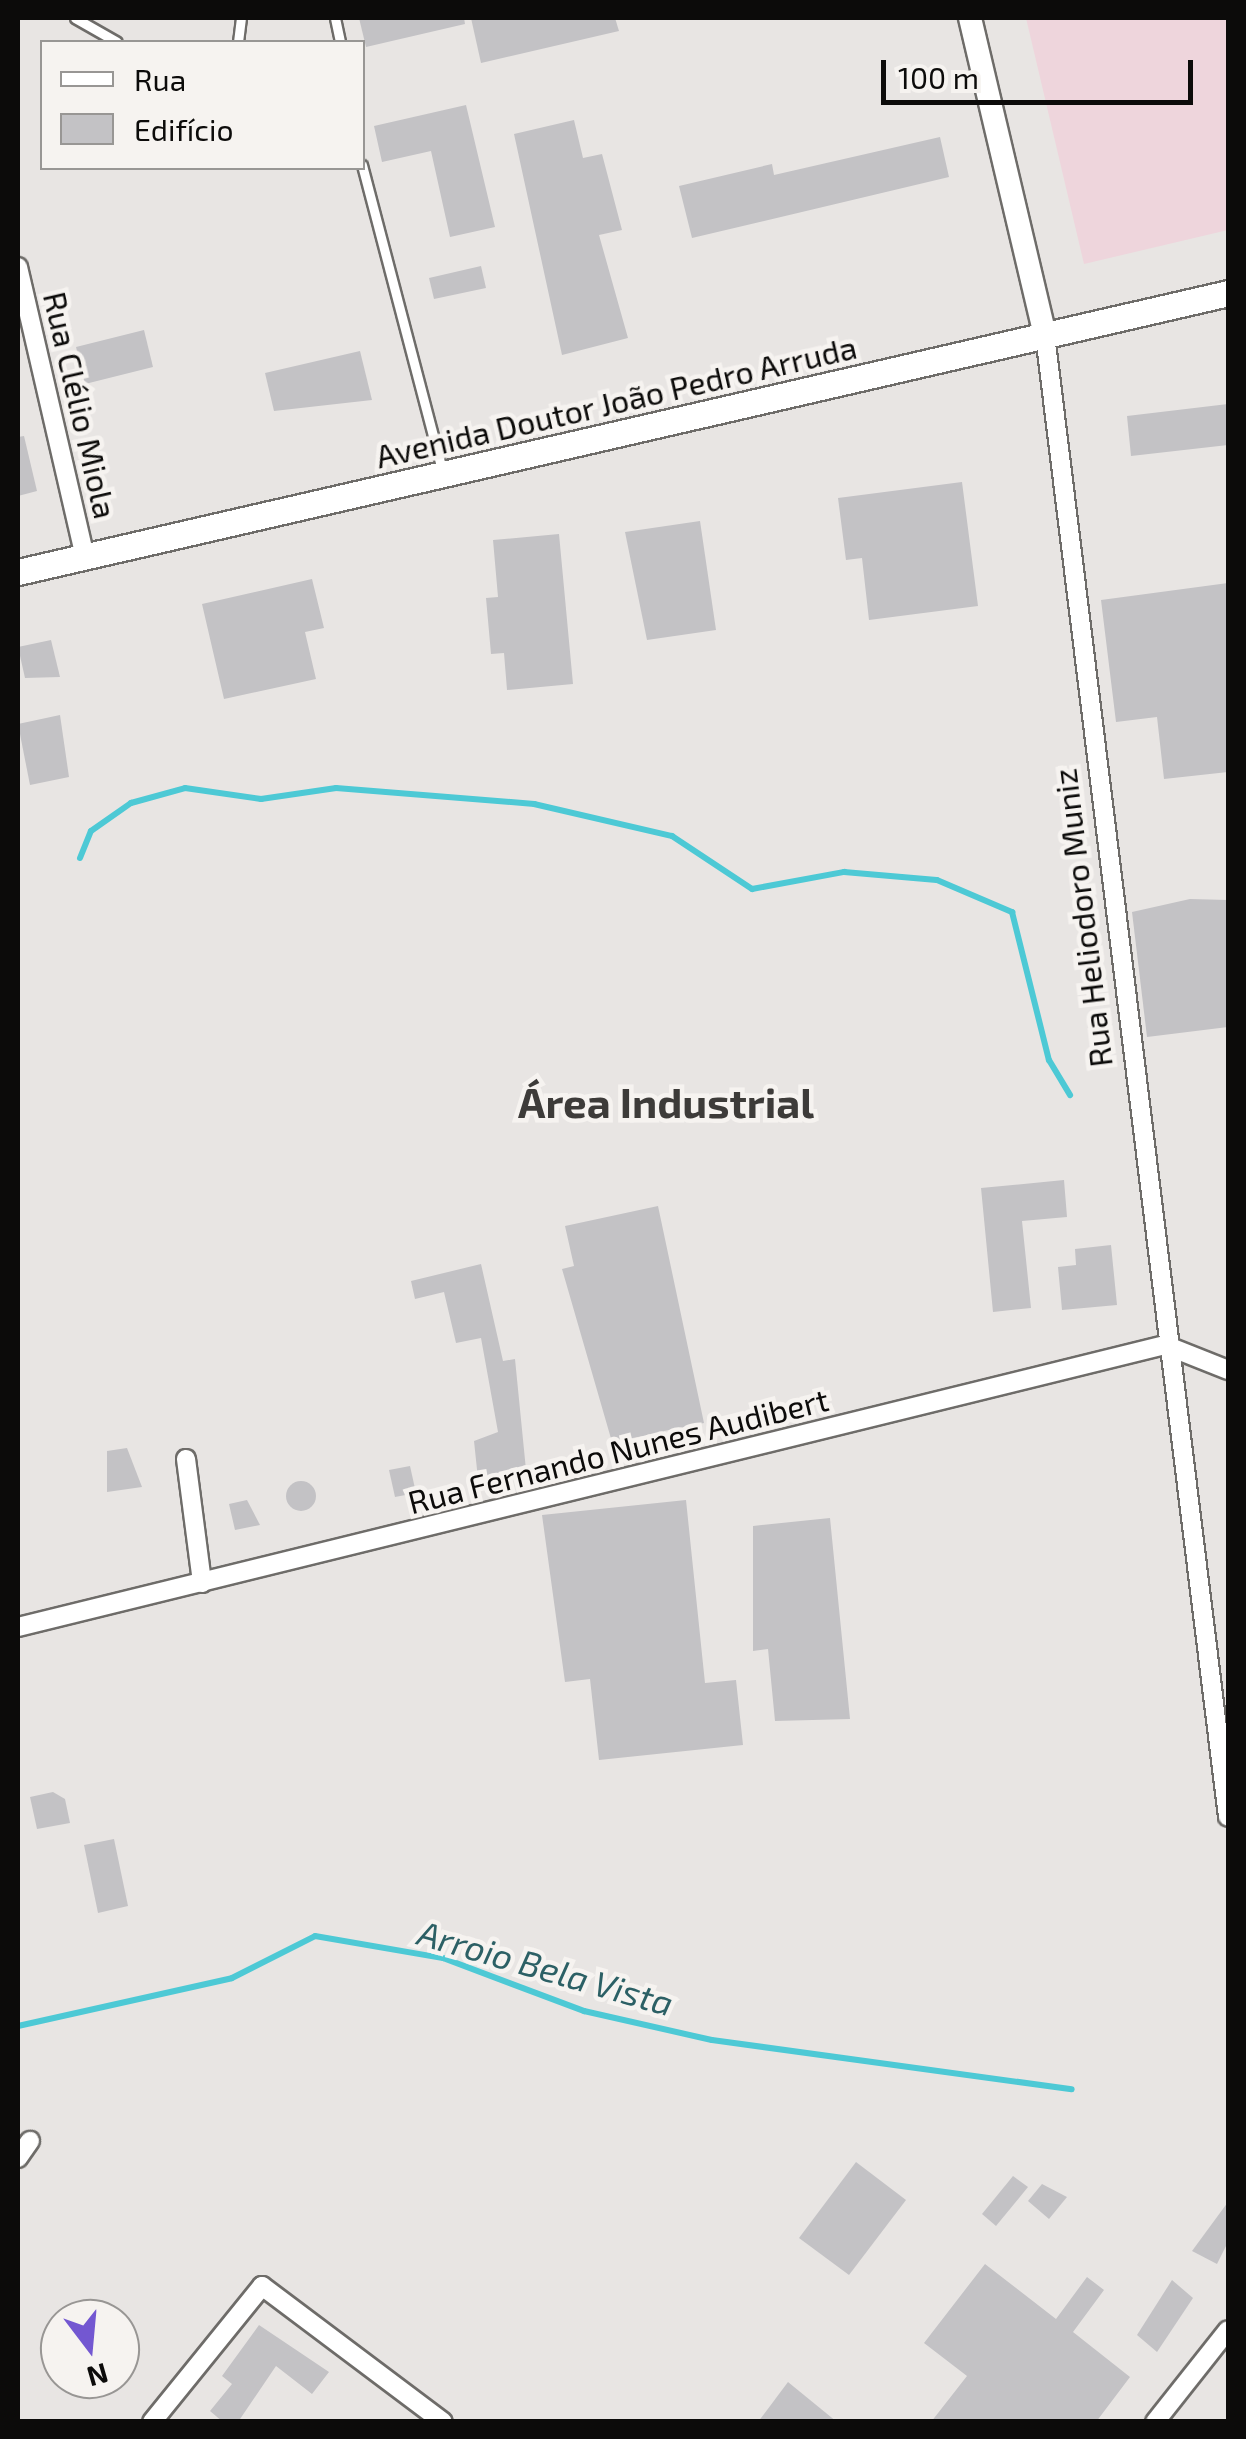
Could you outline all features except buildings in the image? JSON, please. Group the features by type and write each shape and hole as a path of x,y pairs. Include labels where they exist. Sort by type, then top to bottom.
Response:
{"main road":[{"name":"Avenida Doutor João Pedro Arruda","path":"18,572 1228,293"}],"street":[{"name":"Rua Heliodoro Muniz","path":"970,18 1045,335 1165,1345 1228,1818"},
{"name":"Rua Clélio Miola","path":"18,267 86,556"},
{"path":"1165,1345 1228,1370"},
{"name":"Rua Fernando Nunes Audibert","path":"18,1627 1165,1345"},
{"path":"186,1459 202,1583"},
{"path":"18,2158 30,2141"},
{"path":"152,2422 262,2286 443,2422"},
{"path":"1155,2422 1228,2330"}],"lane":[{"path":"75,18 114,40"},
{"path":"363,170 443,474"}],"shaded area":[{"path":"1026,18 1228,18 1228,230 1084,264"}],"waterway":[{"path":"80,858 91,831 131,803 185,788 261,799 336,788 534,804 672,836 752,889 844,872 937,880 1012,912 1049,1060 1070,1095"},
{"name":"Arroio Bela Vista","path":"18,2026 232,1978 315,1936 443,1958 584,2011 712,2040 1072,2089"}],"district":[{"name":"Área Industrial","path":"666,1101"}]}
